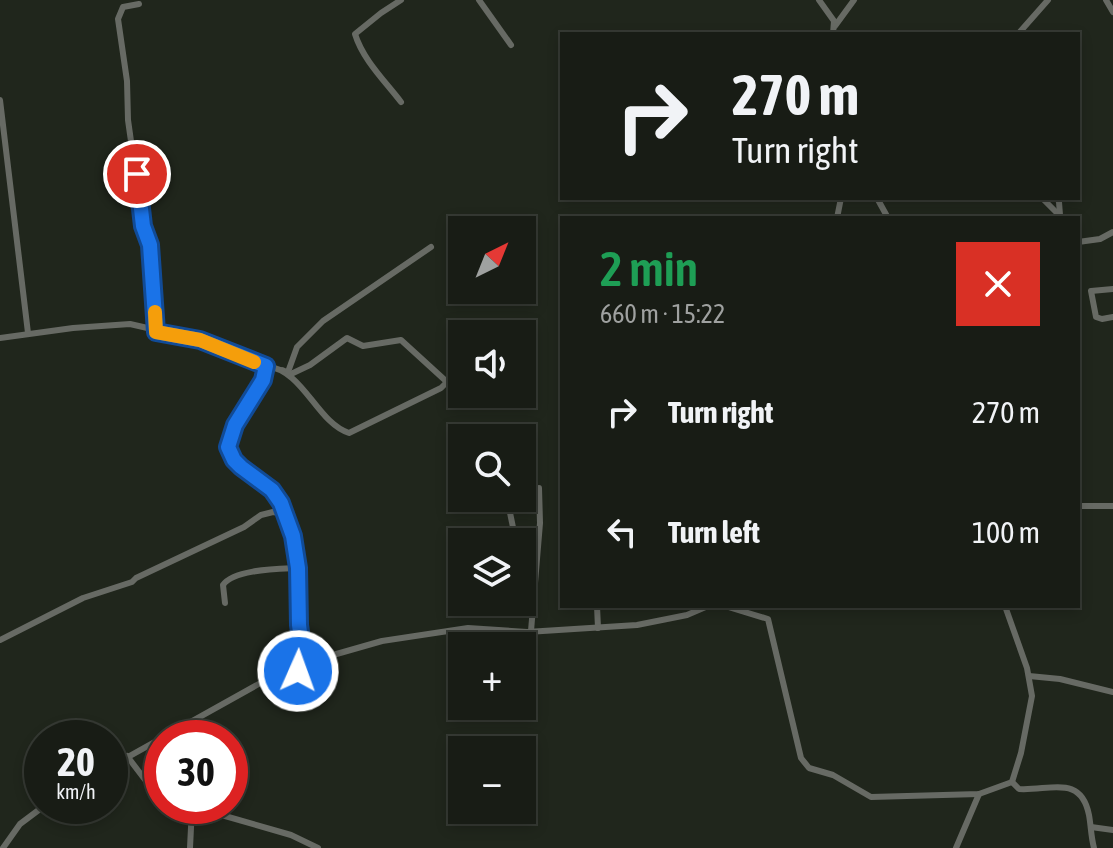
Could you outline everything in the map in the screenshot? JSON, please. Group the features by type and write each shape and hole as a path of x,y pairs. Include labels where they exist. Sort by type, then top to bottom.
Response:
{"street":[{"path":"401,0 355,34 371,64 401,102"},
{"path":"479,0 511,45"},
{"path":"819,0 835,26"},
{"path":"834,32 841,15 854,0"},
{"path":"1020,32 1048,0"},
{"path":"1106,0 1113,12"},
{"path":"139,4 123,7 118,19 143,226 150,245 156,332"},
{"path":"831,15 841,15"},
{"path":"0,100 28,333"},
{"path":"1044,200 1059,216"},
{"path":"1049,216 1051,207"},
{"path":"1080,242 1100,239 1113,232"},
{"path":"285,371 297,347 323,321 431,247"},
{"path":"1113,289 1091,291 1096,317 1113,317"},
{"path":"0,338 130,324 200,340 266,366 285,371 291,374 310,365 347,338 363,346 401,340 447,382 441,388 349,433 336,426 285,371"},
{"path":"266,366 263,380 235,425 228,447 241,467 272,490 293,536 303,653 298,671"},
{"path":"531,631 540,523 539,488"},
{"path":"1080,506 1113,506"},
{"path":"0,640 83,598 132,582 244,527 261,515 273,512 284,514"},
{"path":"225,603 223,585 228,579 265,570 298,568"},
{"path":"597,608 598,628"},
{"path":"128,755 264,681 298,671 333,655 402,637 468,628 531,631 598,628 673,618 702,608"},
{"path":"732,608 768,619 801,758 807,767 843,780 871,797 979,794 1012,782"},
{"path":"1008,608 1029,676 1032,696 1012,782"},
{"path":"1029,676 1060,679 1113,692"},
{"path":"128,757 144,778"},
{"path":"1012,782 1019,789 1055,787 1076,790 1085,802 1094,848"},
{"path":"956,848 979,794"},
{"path":"3,848 24,821"},
{"path":"248,823 291,835 317,848"},
{"path":"190,848 191,824"},
{"path":"1091,827 1113,830"}],"slow traffic":[{"path":"155,312 156,332 200,340 254,362"}],"route":[{"path":"137,174 143,226 150,245 156,332 200,340 266,366 263,380 235,425 228,447 241,467 272,490 281,503 293,536 303,653 298,671"}]}
